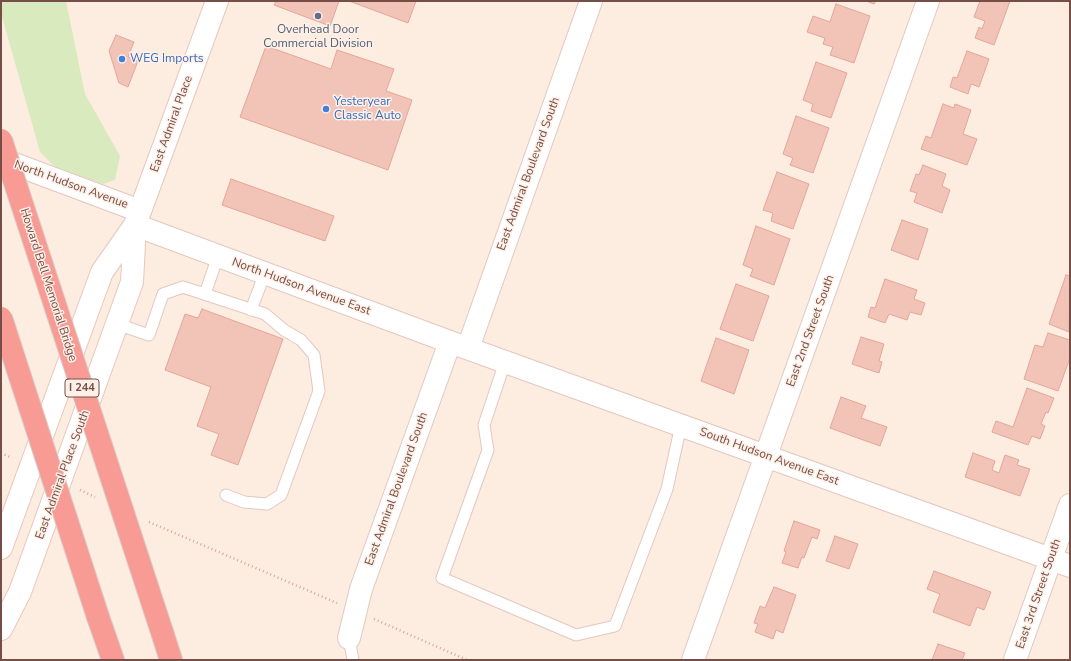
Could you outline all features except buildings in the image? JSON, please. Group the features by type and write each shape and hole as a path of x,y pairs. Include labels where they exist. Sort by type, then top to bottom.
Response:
{"highway":[{"name":"Howard Bell Memorial Bridge","path":"1,140 171,660"},
{"path":"1,318 113,660"}],"street":[{"name":"East Admiral Place","path":"138,218 217,1"},
{"name":"East Admiral Boulevard South","path":"349,638 357,611 361,589 459,345 591,1"},
{"name":"East 2nd Street South","path":"693,660 928,1"},
{"name":"North Hudson Avenue","path":"1,160 138,218"},
{"name":"North Hudson Avenue East","path":"138,218 218,256 459,345"},
{"name":"East Admiral Place South","path":"1,629 20,592 132,282 138,218"},
{"path":"1,548 102,272 138,218"},
{"name":"South Hudson Avenue East","path":"459,345 1060,563"},
{"name":"East 3rd Street South","path":"1015,660 1060,563 1070,504"}],"lane":[{"path":"205,294 218,256"},
{"path":"252,310 265,273"},
{"path":"117,324 149,336 163,294 182,287 265,314 284,330 301,340 314,355 318,391 282,495 267,504 244,502 226,495"},
{"path":"505,362 484,425 488,450 442,578 576,635 615,626 667,489 681,425"},
{"path":"349,638 353,660"}],"path":[{"path":"1,453 31,466"},
{"path":"61,481 101,500"},
{"path":"143,519 467,660"}],"green space":[{"path":"1,1 66,1 85,94 120,156 115,180 103,184 55,167 40,152 1,13"}],"place":[{"name":"Overhead Door Commercial Division","path":"318,16"},
{"name":"WEG Imports","path":"122,59"},
{"name":"Yesteryear Classic Auto","path":"326,109"}]}
